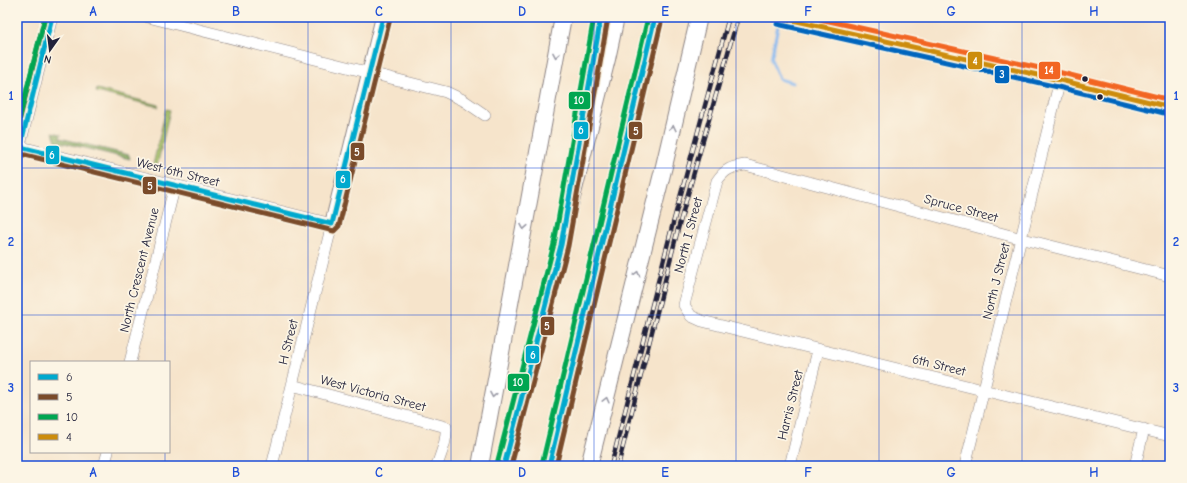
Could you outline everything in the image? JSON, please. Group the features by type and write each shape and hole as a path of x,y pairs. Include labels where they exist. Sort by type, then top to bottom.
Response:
{"highway":[{"path":"480,466 563,17"},
{"path":"561,245 601,17"},
{"path":"504,466 561,245 616,17"},
{"path":"549,466 655,17"},
{"path":"589,466 664,166 699,17"}],"main road":[{"path":"332,224 383,17"},
{"path":"779,17 1060,80 1170,107"}],"street":[{"path":"18,150 52,17"},
{"path":"148,17 446,92 463,100 485,115"},
{"name":"North J Street","path":"965,466 1060,80"},
{"name":"West 6th Street","path":"18,150 174,185 332,224"},
{"name":"Spruce Street","path":"745,165 1170,276"},
{"name":"North I Street","path":"702,321 691,316 684,305 717,181 724,171 731,167 745,165"},
{"name":"North Crescent Avenue","path":"130,361 174,185"},
{"name":"H Street","path":"272,466 332,224"},
{"name":"6th Street","path":"702,321 1170,436"},
{"name":"Harris Street","path":"790,466 818,350"},
{"name":"West Victoria Street","path":"292,385 446,427 447,436 445,447 437,466"},
{"path":"1135,466 1144,429"},
{"path":"104,466 108,453"}],"green space":[{"path":"97,89 158,105 159,107 96,92"},
{"path":"166,109 170,110 157,166 153,165"},
{"path":"53,132 61,134 60,138 129,155 130,159 56,141"}],"waterway":[{"path":"779,21 771,59 779,79 793,83"}],"railway":[{"path":"611,466 672,227 729,17"},
{"path":"618,466 678,229 738,17"}],"transit line":[{"name":"5","path":"17,130 45,17"},
{"name":"10","path":"17,128 45,17"},
{"name":"6","path":"52,17 20,147 332,224 383,17"},
{"name":"10","path":"497,464 554,244 594,17"},
{"name":"6","path":"504,466 561,245 601,17"},
{"name":"10","path":"542,464 648,17"},
{"name":"6","path":"549,466 655,17"},
{"name":"4","path":"779,17 1060,80 1170,107"},
{"name":"14","path":"811,17 1062,73 1170,100"},
{"name":"5","path":"511,466 568,246 608,18"},
{"name":"5","path":"17,153 334,231 339,226 390,19"},
{"name":"5","path":"556,466 662,19"},
{"name":"3","path":"777,24 1058,87 1168,114"}]}
